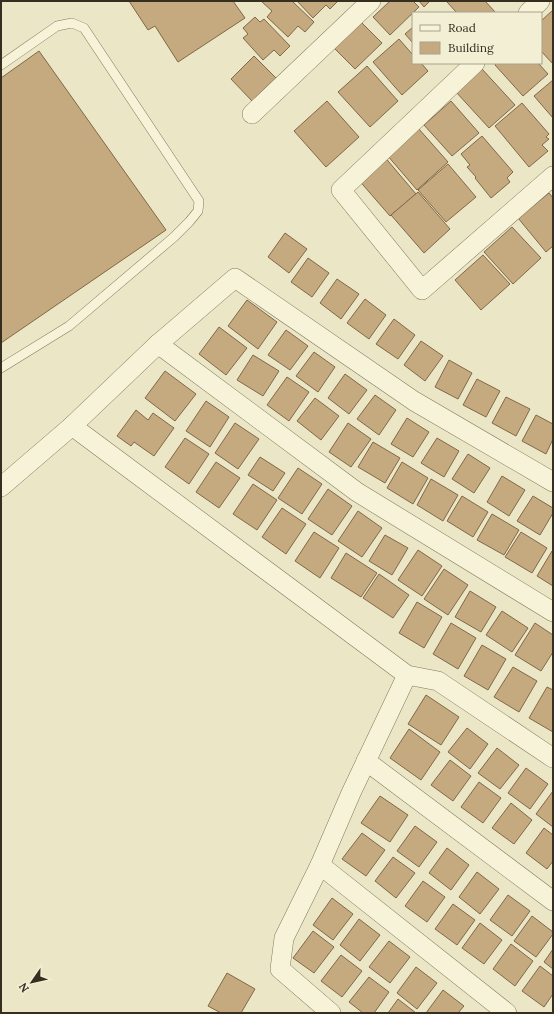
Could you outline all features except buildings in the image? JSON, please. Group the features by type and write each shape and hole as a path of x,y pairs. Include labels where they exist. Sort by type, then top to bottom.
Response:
{"street":[{"path":"252,114 371,1"},
{"path":"529,12 540,1"},
{"path":"474,64 341,190 422,290 553,176"},
{"path":"1,487 72,426 158,344 235,278 414,401 553,482"},
{"path":"158,344 357,492 553,612"},
{"path":"72,426 407,675 438,680 553,758"},
{"path":"331,1013 280,969 284,938 320,865 366,761 407,675"},
{"path":"366,761 553,901"},
{"path":"320,865 507,1013"}],"lane":[{"path":"1,65 57,26 72,23 84,28 199,201 198,211 184,227 75,321 1,368"}]}
